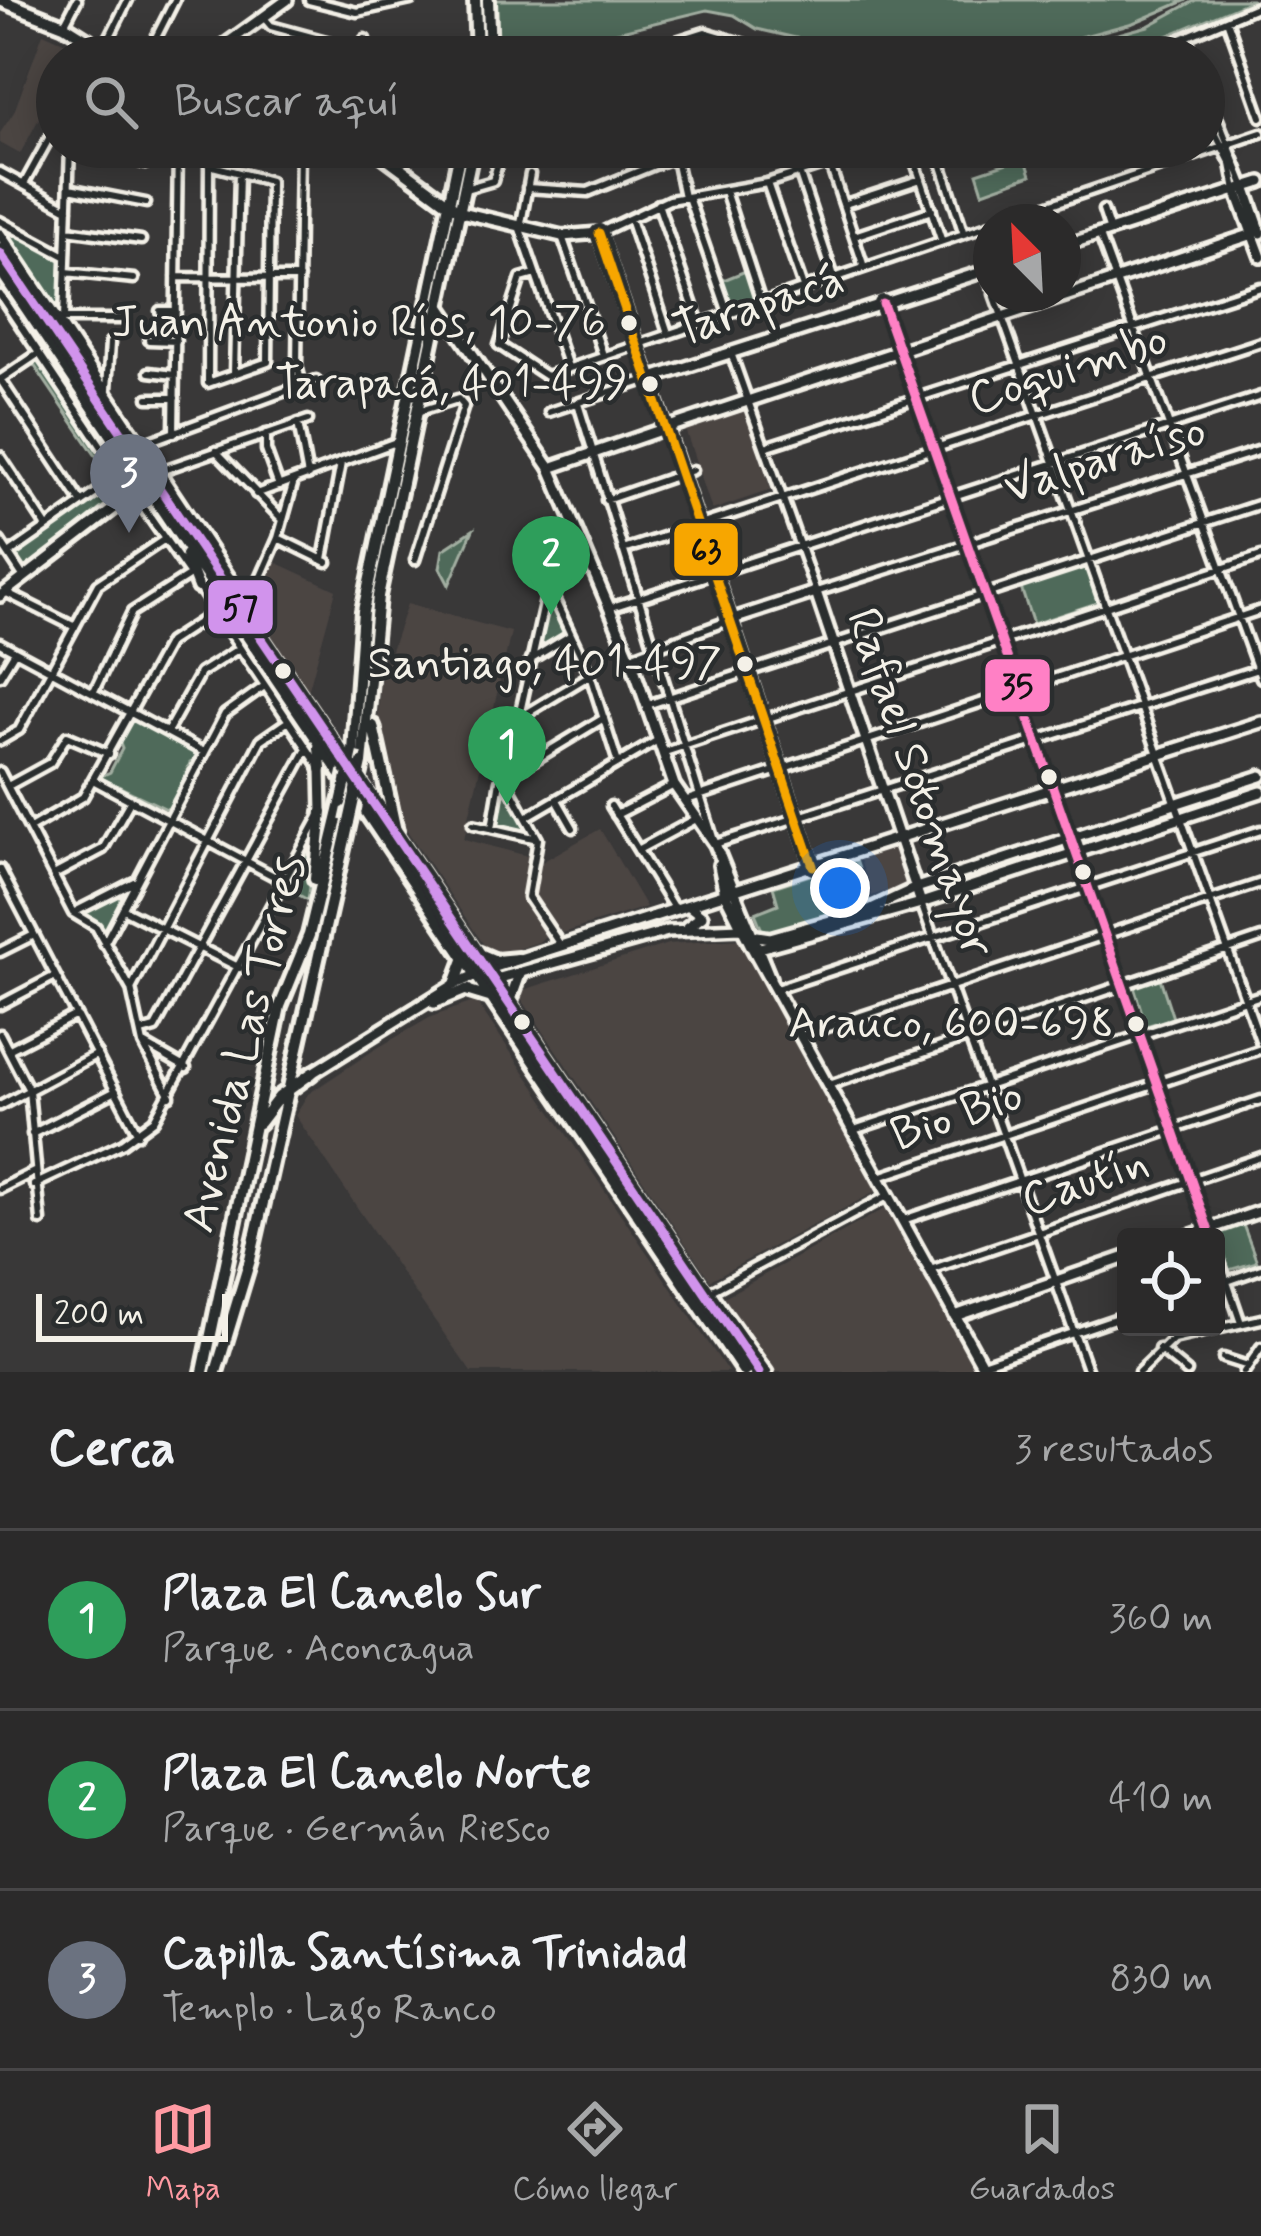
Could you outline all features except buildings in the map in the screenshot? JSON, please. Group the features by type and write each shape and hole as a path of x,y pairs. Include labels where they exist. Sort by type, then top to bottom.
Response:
{"main road":[{"path":"0,0 64,25 79,36"},
{"path":"246,36 287,0"},
{"path":"475,0 481,36"},
{"path":"485,36 488,0"},
{"path":"401,168 455,208 520,229 562,236 599,233 666,428 687,472 698,525 813,866"},
{"path":"399,840 380,775 370,705 378,596 440,306 456,168"},
{"path":"455,208 469,168"},
{"path":"1081,240 1261,182"},
{"path":"1241,188 1259,232 1261,257"},
{"name":"Avenida Las Torres","path":"203,1372 280,1006 300,959 353,751 362,622 455,208"},
{"path":"550,468 1259,232"},
{"path":"0,234 142,444 198,586"},
{"path":"0,253 153,478"},
{"path":"0,270 246,608 484,978 513,1010 705,1296 744,1372"},
{"name":"Tarapacá","path":"650,379 973,275"},
{"path":"440,306 550,468 630,657 674,785 716,849 741,928 761,948 770,978"},
{"path":"3,594 153,478"},
{"path":"181,541 313,746 467,952 519,966 682,929 741,928"},
{"name":"Valparaíso","path":"730,620 816,592"},
{"name":"Rafael Sotomayor","path":"816,592 921,903"},
{"path":"217,593 234,610 246,608"},
{"name":"Avenida Las Torres","path":"216,1372 250,1260 362,764 370,705"},
{"path":"253,1135 286,1091 460,987 561,946 1261,722"},
{"path":"300,959 322,849 320,769 313,746"},
{"path":"753,940 869,910 916,888 1261,776"},
{"path":"761,948 921,903 1261,792"},
{"path":"730,892 770,978 984,1368"},
{"path":"682,929 702,916 689,905"},
{"path":"561,946 578,956"},
{"path":"460,987 467,952"},
{"path":"513,1010 510,990 519,966"},
{"path":"484,978 489,997 759,1372"},
{"path":"460,987 489,997"},
{"path":"293,1056 313,1073"},
{"path":"278,1130 313,1073"},
{"path":"1222,1228 1261,1211"},
{"path":"230,1252 238,1263 250,1260"},
{"path":"956,1316 1117,1261"}],"street":[{"path":"64,25 77,0"},
{"path":"111,36 128,0"},
{"path":"157,36 175,0"},
{"path":"309,0 357,12 411,0"},
{"path":"1190,36 1261,6"},
{"path":"266,20 304,36"},
{"path":"1227,20 1261,117"},
{"path":"687,36 699,32 728,36"},
{"path":"1225,146 1261,133"},
{"path":"1225,134 1241,188"},
{"path":"1225,156 1241,188"},
{"path":"24,184 36,162"},
{"path":"69,168 60,318 123,319"},
{"path":"174,433 178,168"},
{"path":"209,168 208,383 268,362 270,181 220,168"},
{"path":"300,168 297,369 302,385"},
{"path":"465,189 493,181 497,168"},
{"path":"527,188 588,192 643,168"},
{"path":"678,168 728,313"},
{"path":"599,233 658,204 821,168"},
{"path":"831,168 864,267"},
{"path":"917,168 941,239"},
{"path":"943,168 963,231"},
{"path":"536,274 521,278 499,347 546,376 1157,168"},
{"path":"0,172 68,209"},
{"path":"234,374 239,173"},
{"path":"530,174 520,229 568,367"},
{"path":"800,175 834,277"},
{"path":"843,205 921,179"},
{"path":"767,183 803,287"},
{"path":"69,188 146,203"},
{"path":"724,190 761,302"},
{"path":"658,204 698,323"},
{"path":"854,236 932,210"},
{"path":"578,404 716,849 797,818 1260,671 1116,279 1103,210"},
{"path":"630,219 668,333"},
{"path":"0,221 65,256"},
{"path":"67,230 141,240"},
{"path":"562,236 602,356"},
{"path":"64,272 134,279"},
{"path":"176,277 300,278"},
{"path":"765,447 1261,287"},
{"path":"0,295 118,469 116,479 9,554"},
{"path":"884,304 1208,1228"},
{"path":"160,311 176,311"},
{"path":"1001,312 1261,1046"},
{"path":"149,340 176,340"},
{"name":"Coquimbo","path":"623,550 1261,342"},
{"path":"106,392 110,343"},
{"name":"Rafael Sotomayor","path":"731,353 816,592"},
{"path":"38,354 0,379 82,503"},
{"path":"149,372 175,374"},
{"name":"Tarapacá","path":"550,412 650,379"},
{"path":"142,444 316,380"},
{"path":"609,608 1261,396"},
{"path":"148,398 175,398"},
{"path":"415,560 464,409 458,399 416,412"},
{"path":"153,478 308,420"},
{"path":"298,423 308,476"},
{"path":"266,434 279,486"},
{"path":"256,494 399,441"},
{"name":"Valparaíso","path":"816,592 1261,450"},
{"path":"216,451 284,520"},
{"path":"0,456 47,527"},
{"path":"278,538 325,560 341,463"},
{"path":"606,500 687,472"},
{"path":"246,608 278,538 294,481"},
{"path":"647,705 1261,504"},
{"path":"141,1032 155,1028 313,746 287,722 142,506"},
{"path":"0,741 19,730 98,584 165,539"},
{"path":"0,541 25,579"},
{"path":"535,544 590,675 618,763"},
{"path":"662,753 1261,556"},
{"path":"492,828 549,582 588,557"},
{"path":"93,693 132,612 190,574"},
{"path":"3,594 75,627"},
{"path":"683,801 865,737 1261,610"},
{"path":"30,828 80,801 170,642 215,612"},
{"name":"Valparaíso","path":"630,657 730,620"},
{"path":"530,660 571,635"},
{"path":"0,643 204,752"},
{"path":"167,732 200,673 238,650"},
{"path":"0,676 14,652"},
{"path":"515,720 590,675"},
{"path":"104,944 229,710 263,687"},
{"path":"505,779 604,718"},
{"path":"131,988 261,740 287,722"},
{"path":"8,786 46,767 67,736 109,754"},
{"path":"528,816 658,740"},
{"path":"0,772 73,913 96,927 131,988 143,1044 170,1096"},
{"path":"93,779 285,882"},
{"path":"505,779 538,838 528,897 561,946"},
{"path":"616,815 674,785"},
{"path":"54,875 103,849 131,800"},
{"path":"557,800 573,828"},
{"path":"611,806 676,910"},
{"path":"34,1185 138,1134 170,1096 322,812"},
{"path":"638,850 696,819"},
{"path":"472,824 538,838"},
{"path":"776,989 1261,830"},
{"path":"0,869 138,1134"},
{"path":"73,913 137,880"},
{"path":"801,1036 1261,884"},
{"path":"0,898 12,892"},
{"name":"Rafael Sotomayor","path":"921,903 1088,1372"},
{"path":"123,909 240,968"},
{"path":"0,952 34,935"},
{"path":"829,1085 1261,938"},
{"path":"0,1005 56,976"},
{"path":"854,1130 1261,994"},
{"path":"8,1050 76,1016"},
{"path":"0,1034 29,1090 34,1185 41,1221"},
{"path":"143,1044 186,1068"},
{"name":"Bio Bio","path":"879,1178 1261,1046"},
{"path":"0,1106 97,1054"},
{"path":"32,1134 116,1091"},
{"path":"903,1220 1261,1100"},
{"name":"Cautín","path":"930,1270 1261,1157"},
{"path":"0,1189 34,1172"},
{"path":"768,1372 705,1296 889,1195"},
{"path":"1227,1281 1261,1270"},
{"path":"1225,1275 1241,1323"},
{"path":"984,1368 1117,1318"},
{"path":"1139,1372 1159,1348 1179,1337 1261,1319"},
{"path":"1223,1358 1246,1369 1261,1347"},
{"path":"1159,1348 1187,1372"}],"shaded area":[{"path":"36,52 36,124 20,154 0,143 0,133 14,112"},
{"path":"744,410 771,490 712,510 685,429"},
{"path":"271,560 336,590 308,692 253,606"},
{"path":"407,604 511,632 464,839 531,857 522,893 547,934 539,942 496,956 490,954 395,813 377,733 380,682"},
{"path":"600,829 646,907 562,933 533,893 540,863"},
{"path":"898,847 910,883 872,896 860,860"},
{"path":"739,939 877,1191 710,1280 517,992 668,944"},
{"path":"476,1001 728,1372 471,1372 402,1274 295,1115 308,1094 374,1050 431,1017"},
{"path":"886,1208 976,1372 773,1372 724,1297"}],"green space":[{"path":"495,0 1187,0 1133,23 1084,36 787,36 707,10 601,36 497,36"},
{"path":"1196,0 1253,0 1167,36 1111,36 1148,26"},
{"path":"1029,168 1031,175 983,192 977,173"},
{"path":"1,228 62,259 60,311 58,311"},
{"path":"748,270 758,299 729,309 721,281"},
{"path":"36,359 113,472 109,475 32,362"},
{"path":"125,473 124,490 24,570 14,555"},
{"path":"473,530 449,585 440,568 443,550"},
{"path":"1086,564 1100,602 1033,624 1020,585"},
{"path":"549,597 566,633 536,654"},
{"path":"133,719 200,757 190,763 171,811 99,777 110,772 122,749 119,741"},
{"path":"1261,780 1261,788 924,899 883,907"},
{"path":"503,788 531,833 498,826"},
{"path":"318,834 308,900 288,889"},
{"path":"856,860 870,903 764,935 755,913 778,904 773,887"},
{"path":"130,891 105,937 96,923 81,915"},
{"path":"1160,978 1173,1018 1146,1026 1134,987"},
{"path":"1242,1222 1257,1262 1229,1270 1225,1228"}],"transit line":[{"name":"63","path":"599,233 813,866"},
{"name":"57","path":"0,253 759,1372"},
{"name":"35","path":"883,304 1208,1228"}],"place":[{"name":"Juan Antonio Ríos, 10-76","path":"629,323"},
{"name":"Tarapacá, 401-499","path":"650,384"},
{"name":"Capilla Santísima Trinidad","path":"129,533"},
{"name":"Plaza El Canelo Norte","path":"551,615"},
{"name":"Santiago, 401-497","path":"745,664"},
{"name":"Plaza El Canelo Sur","path":"507,805"},
{"name":"Arauco, 600-698","path":"1136,1024"}]}
